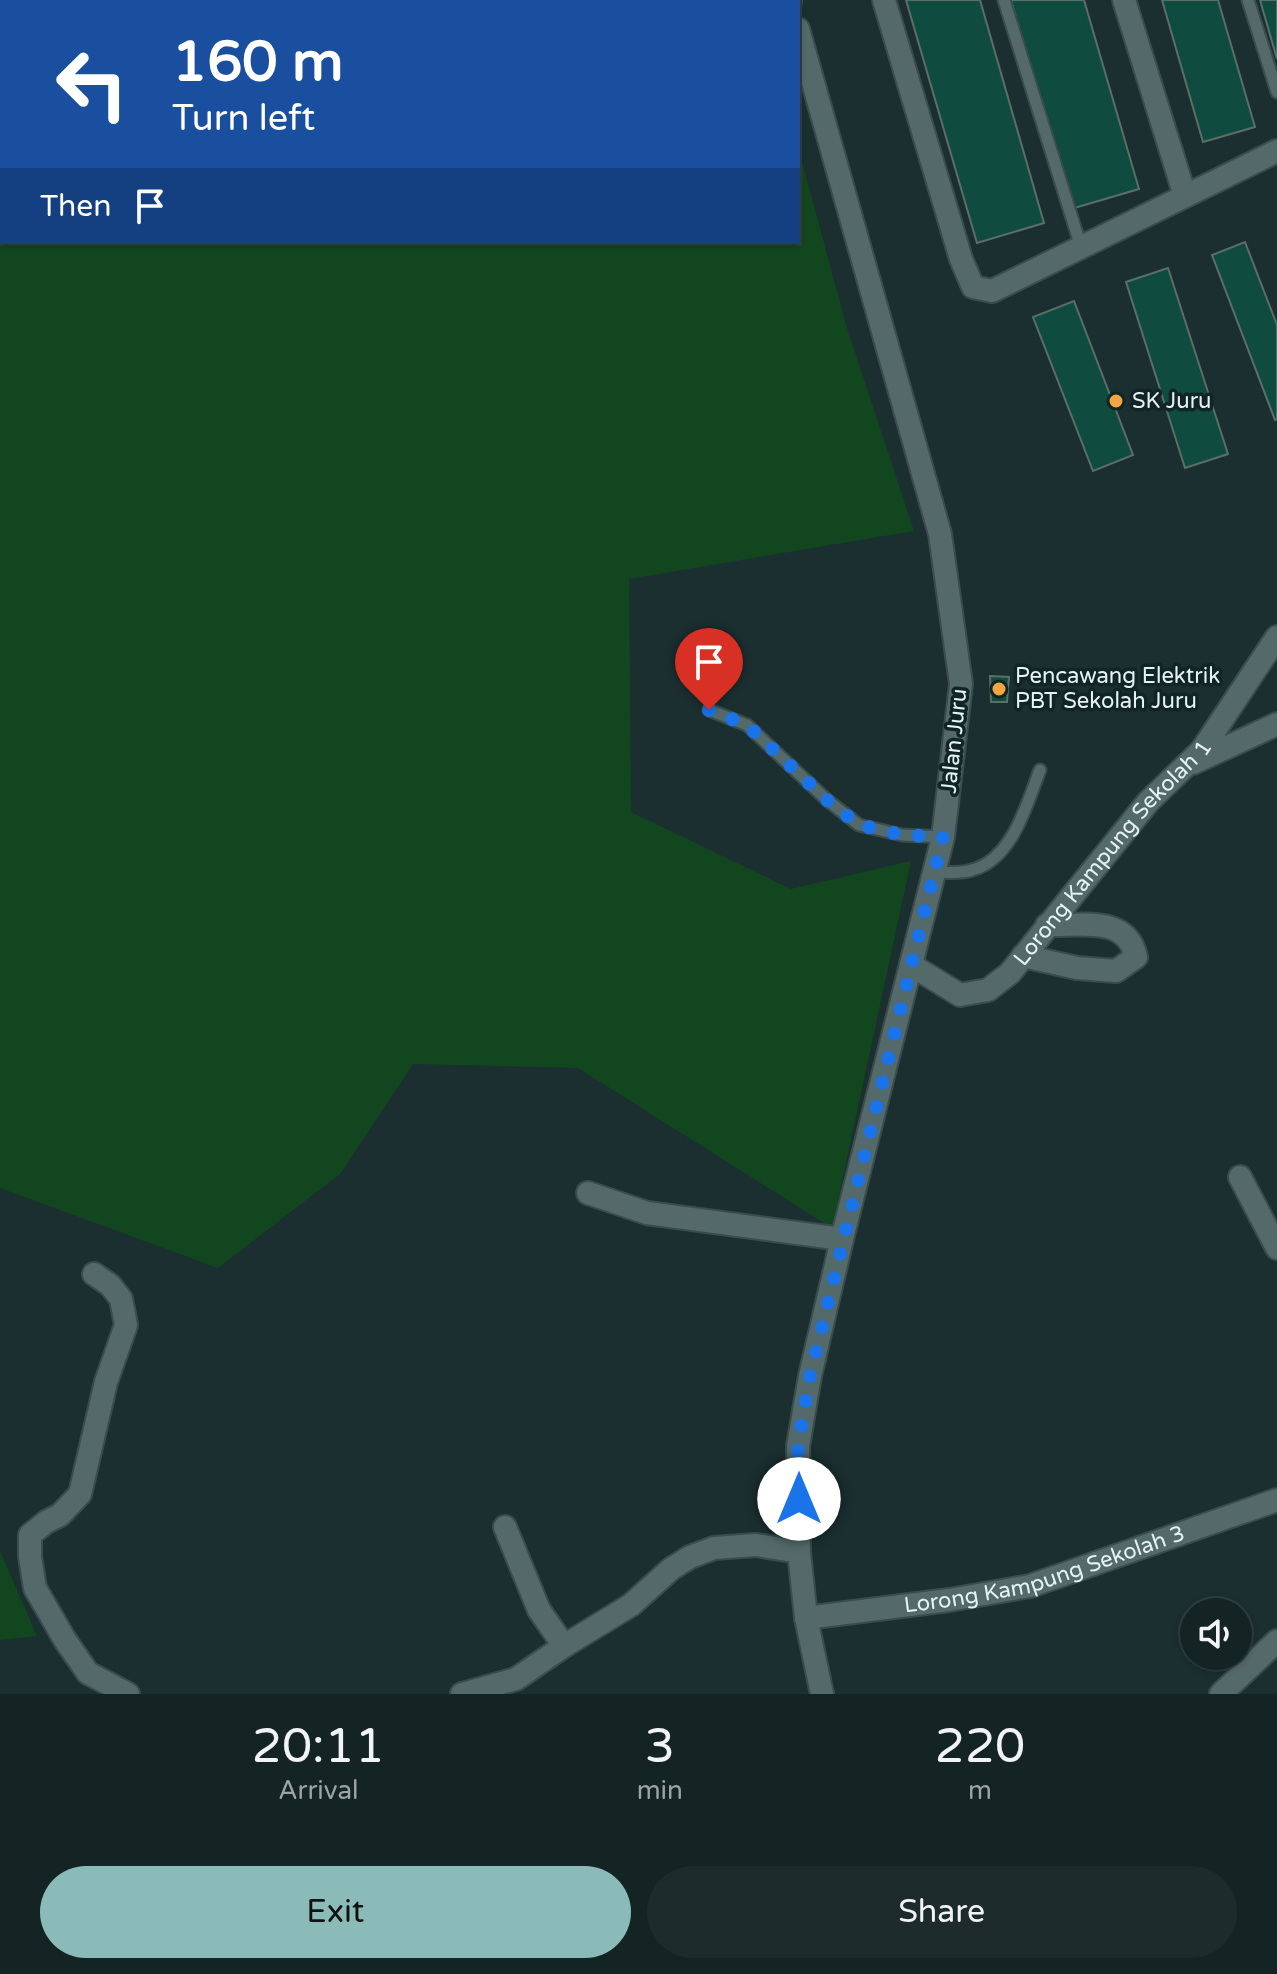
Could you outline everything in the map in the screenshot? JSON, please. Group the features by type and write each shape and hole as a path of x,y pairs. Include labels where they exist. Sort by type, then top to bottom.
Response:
{"street":[{"path":"884,0 965,273 973,287 992,291 1277,151"},
{"path":"1124,0 1185,196"},
{"name":"Jalan Juru","path":"800,36 940,534 961,684 943,837 842,1239 810,1376 798,1446 799,1552 806,1618 822,1694"},
{"name":"Lorong Kampung Sekolah 1","path":"911,965 960,995 988,990 1010,973 1148,802 1202,750 1277,637"},
{"path":"1185,767 1277,724"},
{"path":"1023,956 1077,968 1116,971 1136,957 1133,942 1116,927 1047,925"},
{"path":"1240,1177 1277,1248"},
{"path":"588,1193 647,1213 842,1239"},
{"path":"94,1274 110,1285 121,1299 126,1325 106,1382 80,1494 60,1515 30,1535 30,1557 35,1588 88,1673 125,1692"},
{"name":"Lorong Kampung Sekolah 3","path":"806,1618 949,1600 1030,1586 1277,1500"},
{"path":"505,1527 539,1610 564,1646"},
{"path":"462,1694 516,1679 631,1605 671,1569 690,1557 714,1548 756,1545 799,1552"},
{"path":"1221,1694 1277,1641"}],"lane":[{"path":"1004,0 1081,247"},
{"path":"1248,0 1277,92"},
{"path":"709,710 747,725 827,800 859,825 902,835 943,837"},
{"path":"935,872 972,871 988,863 1014,836 1040,770"}],"green space":[{"path":"800,154 847,328 914,531 629,579 631,812 791,889 911,861 832,1228 578,1068 413,1064 340,1174 218,1268 0,1188 0,244 800,244"},
{"path":"0,1551 37,1636 0,1640"}],"building":[{"path":"906,0 980,0 1044,223 977,243"},
{"path":"1011,0 1084,0 1139,189 1071,209"},
{"path":"1162,0 1218,0 1255,127 1203,142"},
{"path":"1260,0 1277,0 1277,59"},
{"path":"1245,242 1277,325 1275,420 1212,255"},
{"path":"1168,268 1228,454 1185,468 1126,282"},
{"path":"1074,301 1133,455 1093,471 1033,317"},
{"name":"Pencawang Elektrik PBT Sekolah Juru","path":"990,676 1009,677 1007,702 991,702"}],"place":[{"name":"SK Juru","path":"1116,401"},
{"name":"Pencawang Elektrik PBT Sekolah Juru","path":"999,689"}],"route":[{"path":"709,710 747,725 827,800 859,825 902,835 943,837 810,1376 798,1446 799,1499"}]}
